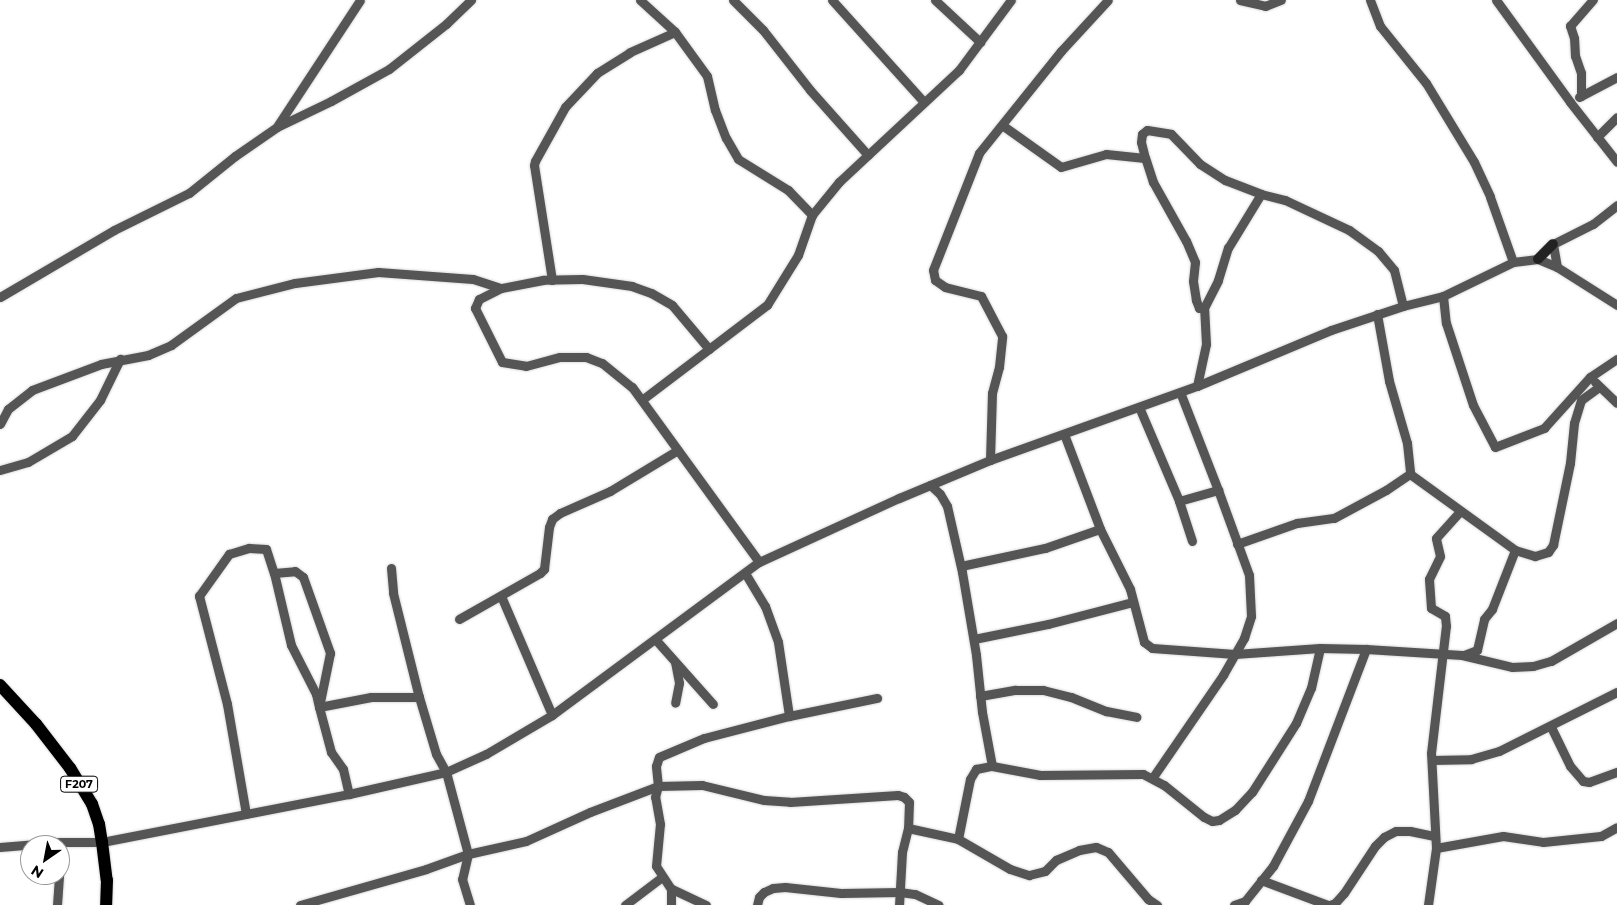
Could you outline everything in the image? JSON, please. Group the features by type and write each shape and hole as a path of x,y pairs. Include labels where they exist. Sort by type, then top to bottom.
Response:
{"main road":[{"name":"F207","path":"0,685 36,724 70,768 92,804 99,824 102,842 107,880 106,905"}],"street":[{"path":"277,127 360,0"},
{"path":"0,297 114,230 189,193 235,156 277,127 331,101 389,69 446,24 472,0"},
{"path":"640,0 675,32 707,76 714,110 726,138 738,159 788,190 812,215"},
{"path":"733,0 763,30 810,90 868,155"},
{"path":"832,0 924,102"},
{"path":"935,0 980,42"},
{"path":"643,399 767,305 798,255 812,215 839,182 959,70 1011,0"},
{"path":"990,460 992,393 999,367 1002,336 981,296 946,288 935,280 933,270 979,153 1061,51 1108,0"},
{"path":"1240,0 1265,6 1280,0"},
{"path":"1370,0 1380,26 1426,83 1474,162 1490,197 1513,262"},
{"path":"1496,0 1570,102 1617,162"},
{"path":"1581,96 1581,73 1574,56 1574,38 1570,26 1593,0"},
{"path":"552,280 534,165 535,161 565,107 596,73 630,52 675,32"},
{"path":"1570,102 1617,77"},
{"path":"1597,137 1617,117"},
{"path":"1002,125 1061,167 1106,154 1145,158"},
{"path":"1204,308 1199,308 1196,300 1193,280 1195,262 1186,241 1153,182 1145,158 1141,142 1142,134 1147,130 1171,134 1200,164 1225,180 1261,194 1285,200 1349,230 1378,251 1394,270 1403,306"},
{"path":"1196,386 1206,344 1204,308 1218,280 1228,248 1261,194"},
{"path":"70,845 102,842 350,794 446,772 486,754 552,715 760,562 990,460 1196,386 1331,330 1403,306 1443,296 1513,262 1538,258 1553,244 1593,224 1617,205"},
{"path":"1553,244 1557,267"},
{"path":"1538,258 1557,267 1617,305"},
{"path":"0,424 8,409 32,390 120,359 148,355 171,345 236,298 295,283 378,272 473,278 501,288"},
{"path":"709,349 672,305 652,293 615,283 582,279 552,280 501,288 479,299 475,308 502,362 526,366 560,357 586,357 602,363 632,387 643,399 760,562"},
{"path":"1443,296 1446,323 1472,405 1495,446 1544,428 1590,376 1617,358"},
{"path":"1377,314 1389,381 1407,443 1410,474 1515,550 1535,556 1548,552 1553,544 1570,463 1574,422 1581,400 1599,387"},
{"path":"0,470 28,462 72,436 100,400 120,359"},
{"path":"1590,376 1617,403"},
{"path":"1152,777 1223,675 1244,638 1251,616 1252,598 1249,575 1180,392"},
{"path":"1139,407 1179,501 1192,541"},
{"path":"1064,434 1100,529 1130,590 1147,646 1152,648 1234,654 1320,648 1366,649 1462,655 1512,668 1533,666 1551,661 1617,623"},
{"path":"459,619 502,596 544,569 549,527 552,520 560,513 610,491 678,450"},
{"path":"1237,544 1297,523 1334,518 1386,490 1410,474"},
{"path":"930,485 940,494 947,506 961,566 974,640 980,696 992,766"},
{"path":"1179,501 1218,490"},
{"path":"1428,905 1436,848 1432,760 1446,626 1445,616 1431,608 1429,579 1440,556 1436,538 1460,510"},
{"path":"961,566 1045,548 1100,529"},
{"path":"246,814 227,704 199,596 228,554 249,548 266,549 274,573 291,645 320,707 331,752 343,769 350,794"},
{"path":"1462,655 1477,650 1484,619 1492,609 1515,550"},
{"path":"391,568 393,593 419,697 436,754 446,772 468,854 462,879 470,905"},
{"path":"274,573 295,571 303,577 330,653 320,707"},
{"path":"745,573 765,606 778,642 789,716"},
{"path":"502,596 552,715"},
{"path":"974,640 1048,624 1134,602"},
{"path":"1244,638 1247,653"},
{"path":"655,639 713,704"},
{"path":"958,839 970,779 976,769 992,766 1040,775 1127,772 1143,774 1152,777 1212,821 1219,820 1235,810 1252,792 1296,722 1311,688 1320,648"},
{"path":"1234,905 1245,901 1273,866 1308,801 1366,649"},
{"path":"675,662 679,683 675,704"},
{"path":"980,696 1015,690 1042,690 1071,697 1106,711 1136,717"},
{"path":"1432,760 1471,759 1499,751 1531,734 1551,727 1617,692"},
{"path":"320,707 371,697 419,697"},
{"path":"706,905 671,889 656,866 660,824 655,806 658,786 656,766 659,757 666,752 704,738 789,716 877,698"},
{"path":"1551,727 1570,766 1583,781 1589,782 1617,772"},
{"path":"300,905 426,869 468,854 526,841 590,812 658,786 702,785 764,800 790,802 898,795 909,802 908,828 902,852 898,905"},
{"path":"908,828 958,839 1010,869 1029,875 1045,871 1056,860 1079,850 1096,848 1108,852 1148,899 1157,905"},
{"path":"1436,848 1503,836 1543,842 1601,836 1617,828"},
{"path":"1261,880 1329,905 1336,903 1374,846 1384,837 1396,831 1410,831 1434,836"},
{"path":"0,847 20,847"},
{"path":"625,905 662,877"},
{"path":"57,905 58,885"},
{"path":"757,905 759,897 773,888 784,887 841,893 900,892 915,894 940,905"},
{"path":"671,889 671,905"}]}
